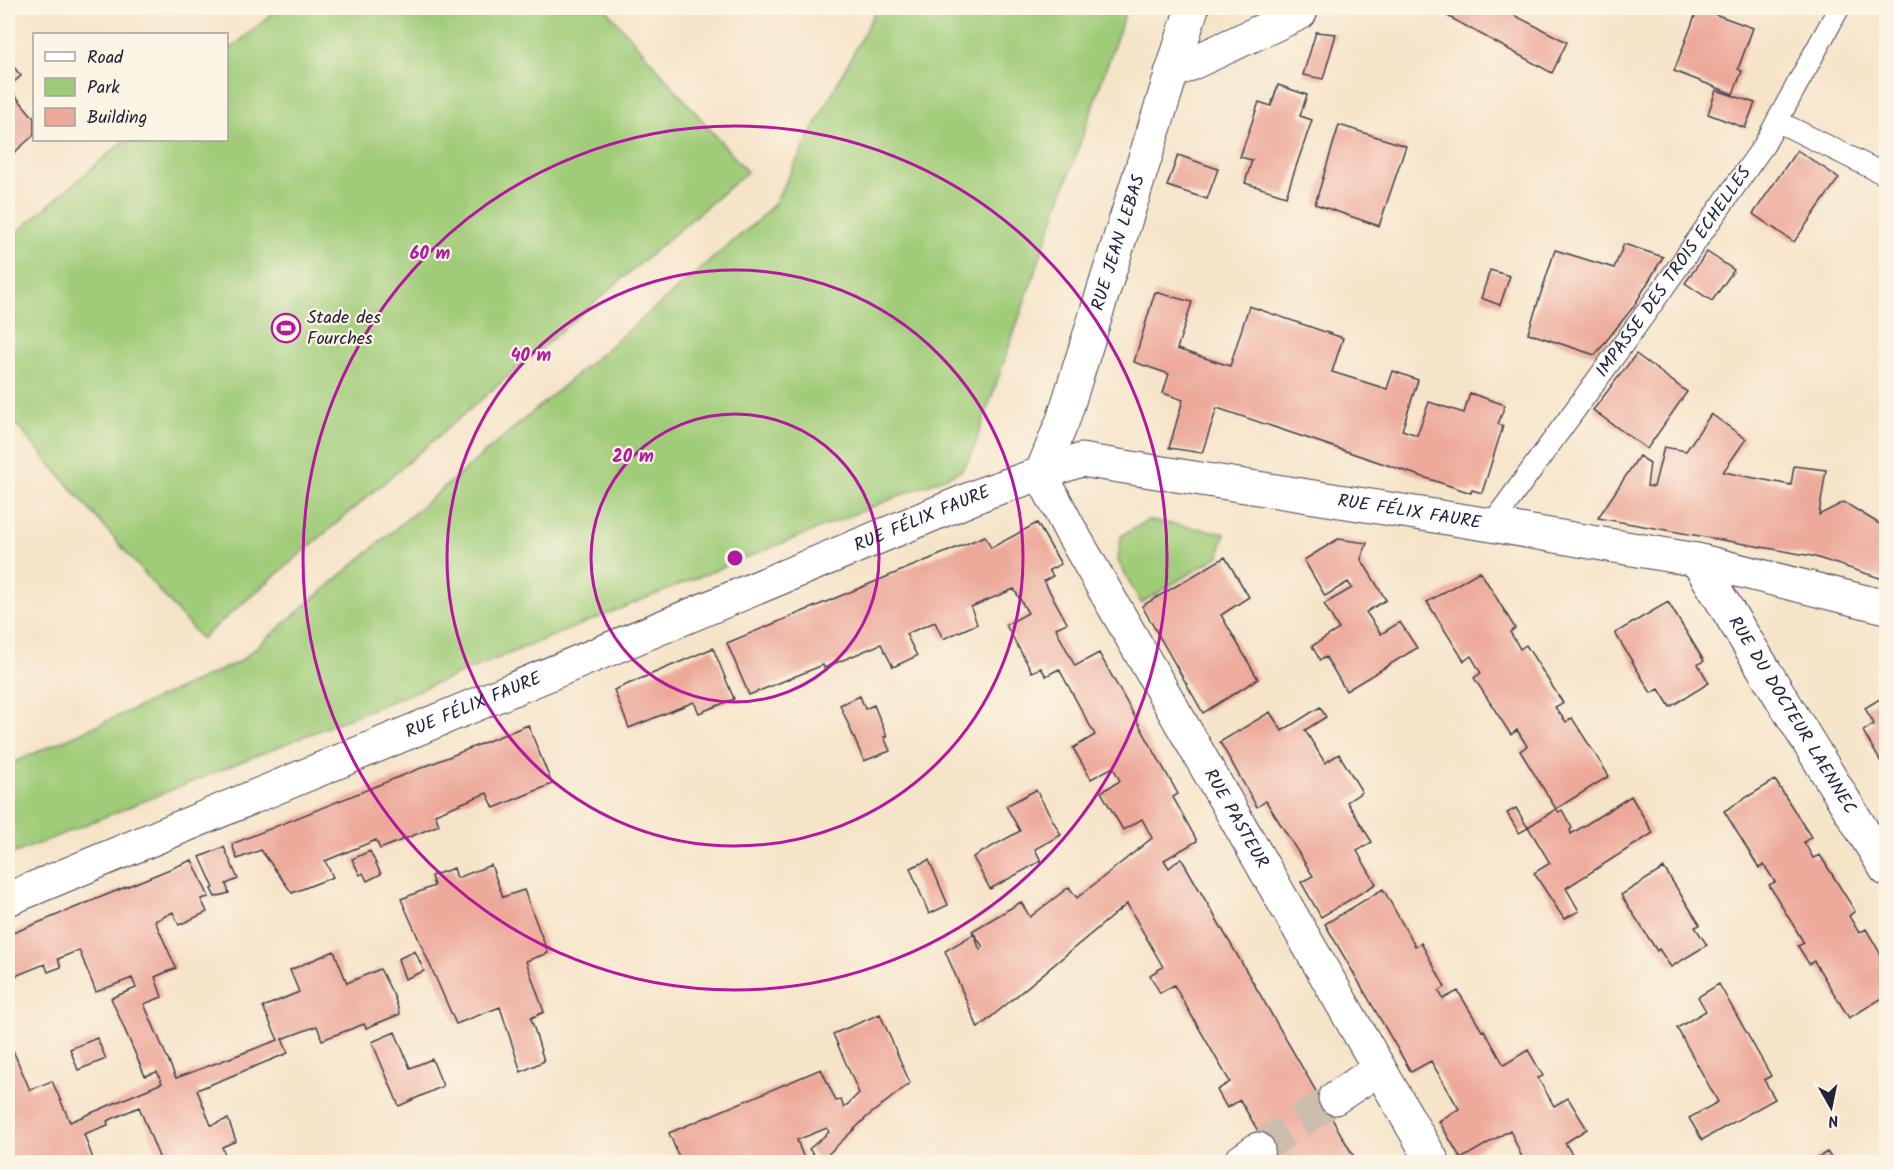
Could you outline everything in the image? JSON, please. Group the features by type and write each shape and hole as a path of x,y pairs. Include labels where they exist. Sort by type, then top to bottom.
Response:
{"street":[{"name":"RUE JEAN LEBAS","path":"1041,474 1063,420 1192,8"},
{"path":"1171,73 1300,14 1302,8"},
{"name":"RUE FÉLIX FAURE","path":"8,899 987,492 1081,460 1491,525 1697,561 1887,607"},
{"name":"RUE PASTEUR","path":"1041,474 1069,528 1433,1162"},
{"name":"RUE DU DOCTEUR LAENNEC","path":"1697,561 1887,869"},
{"path":"1335,1098 1379,1070"}],"lane":[{"name":"IMPASSE DES TROIS ECHELLES","path":"1491,525 1645,314 1764,145 1839,8"},
{"path":"1777,121 1887,175"}],"green space":[{"name":"Stade des Fourches","path":"279,8 605,8 747,172 201,639 8,415 8,240 124,141 228,141 228,51"},
{"path":"877,8 1127,8 971,456 961,471 8,856 8,765 239,662 757,221 774,204"},
{"path":"1148,520 1225,533 1219,556 1141,603 1118,561 1121,536"}],"building":[{"path":"1452,8 1500,8 1567,42 1552,73 1449,17"},
{"path":"1698,8 1753,28 1738,69 1742,71 1733,94 1674,71"},
{"path":"1316,32 1336,34 1323,79 1303,75"},
{"path":"8,60 21,76 8,87"},
{"path":"1886,61 1886,74 1881,71"},
{"path":"1278,85 1307,95 1300,116 1312,120 1286,196 1245,183 1252,160 1240,157 1259,102 1271,106"},
{"path":"8,87 33,117 33,136 8,158"},
{"path":"1716,90 1755,103 1745,128 1708,114"},
{"path":"1339,125 1406,146 1379,226 1315,204"},
{"path":"1797,150 1839,178 1794,242 1753,214"},
{"path":"1178,155 1218,169 1207,199 1167,186"},
{"path":"1624,244 1663,257 1634,306 1595,355 1528,333 1555,250 1614,268"},
{"path":"1707,252 1734,270 1712,301 1685,283"},
{"path":"1490,270 1510,276 1500,305 1481,298"},
{"path":"1155,292 1192,302 1177,349 1230,366 1249,306 1343,338 1332,372 1387,389 1393,371 1418,380 1402,430 1417,435 1429,402 1464,413 1470,393 1505,405 1498,424 1503,426 1482,493 1472,490 1471,493 1217,408 1202,453 1169,448 1183,400 1163,393 1169,374 1134,362"},
{"path":"1636,354 1687,392 1647,449 1593,410"},
{"path":"1711,414 1746,439 1723,472 1791,485 1794,466 1826,470 1819,515 1844,502 1886,528 1886,580 1812,556 1598,518 1639,456 1650,463 1647,486 1654,487 1664,447 1686,451"},
{"path":"1037,523 1061,564 1049,570 1053,576 1044,581 1067,623 1056,628 1058,633 1075,666 1099,653 1178,794 1173,797 1197,841 1164,860 1169,868 1181,858 1357,1162 1276,1162 1240,1100 1227,1108 1217,1090 1230,1082 1174,985 1160,993 1150,975 1163,967 1127,904 978,1028 945,951 974,934 980,950 983,947 972,931 1021,902 1030,917 1069,887 1077,898 1152,838 1142,819 1123,830 1101,792 1120,781 1113,767 1091,779 1073,748 1095,735 1059,669 1046,676 1041,668 1032,672 1006,625 1028,613 1014,589 971,607 977,624 943,639 935,622 906,634 917,656 893,667 881,644 824,668 823,665 749,695 727,643 985,536 991,548"},
{"path":"1338,539 1367,543 1361,559 1386,600 1366,612 1381,634 1400,622 1417,648 1346,691 1326,657 1320,660 1312,646 1339,629 1324,604 1352,588 1348,582 1325,596 1304,560"},
{"path":"1225,557 1249,597 1221,615 1258,679 1203,713 1142,606"},
{"path":"1480,571 1515,628 1510,632 1520,649 1526,645 1563,703 1555,707 1566,722 1572,718 1609,776 1556,809 1520,751 1527,746 1517,730 1511,735 1474,678 1481,673 1471,656 1464,661 1427,602"},
{"path":"1668,602 1704,661 1698,664 1709,683 1670,707 1659,689 1651,693 1615,633"},
{"path":"713,648 734,699 699,713 694,702 629,728 614,690"},
{"path":"1886,695 1886,771 1863,731 1874,724 1865,708"},
{"path":"860,696 865,709 874,705 890,751 864,761 840,705"},
{"path":"1320,707 1326,717 1305,730 1325,763 1339,754 1362,792 1347,802 1372,842 1357,851 1376,884 1321,917 1301,882 1313,876 1266,801 1257,807 1220,742 1270,712 1282,731"},
{"path":"528,725 552,784 494,808 487,793 435,814 439,825 380,849 376,840 325,861 333,877 292,893 261,850 237,859 232,844"},
{"path":"1775,780 1811,837 1804,842 1813,858 1820,855 1855,911 1849,916 1859,933 1866,929 1886,963 1886,996 1849,1018 1814,961 1809,964 1798,946 1804,943 1769,885 1775,882 1764,865 1759,868 1724,811"},
{"path":"1036,790 1061,835 1035,849 1041,861 990,889 973,857 1020,831 1006,806"},
{"path":"1631,796 1653,833 1566,888 1579,911 1564,919 1534,873 1550,863 1528,827 1556,809 1559,812 1562,810 1572,828 1571,834"},
{"path":"1516,808 1528,828 1519,833 1507,813"},
{"path":"224,847 238,879 226,884 229,893 215,897 211,889 214,888 200,857"},
{"path":"370,851 381,874 367,881 363,873 360,875 352,859"},
{"path":"192,860 209,897 201,899 207,912 179,925 173,912 155,921 176,968 155,977 162,997 144,1004 176,1078 278,1040 263,1007 299,992 290,970 334,951 347,983 380,969 394,996 400,1014 366,1028 364,1024 322,1040 317,1026 282,1039 288,1053 197,1090 211,1125 228,1119 236,1141 222,1147 228,1162 161,1162 139,1107 107,1121 108,1125 84,1134 94,1162 8,1162 8,1039 30,1090 52,1081 70,1122 162,1083 157,1072 145,1076 111,998 136,988 132,978 96,992 79,950 58,959 61,967 48,972 45,964 8,979 8,935"},
{"path":"929,860 948,905 929,914 910,868"},
{"path":"491,865 503,897 524,890 548,953 526,961 544,1012 531,1018 544,1061 521,1072 500,1007 456,1024 401,899 434,886 431,876 454,868 457,878"},
{"path":"1664,868 1700,925 1695,927 1707,945 1671,967 1659,949 1657,951 1621,895"},
{"path":"1383,889 1415,946 1421,943 1445,987 1439,991 1443,999 1458,991 1504,1065 1528,1050 1543,1076 1538,1078 1554,1106 1568,1098 1587,1129 1565,1143 1577,1162 1519,1162 1523,1160 1510,1130 1461,1159 1439,1121 1459,1109 1431,1061 1411,1072 1325,924"},
{"path":"415,951 424,971 405,979 398,959"},
{"path":"1719,984 1771,1076 1764,1080 1775,1099 1702,1140 1689,1118 1718,1102 1677,1028 1706,1011 1698,997"},
{"path":"8,1014 13,1027 8,1030"},
{"path":"880,1014 910,1083 868,1116 820,1162 809,1149 829,1132 827,1128 797,1140 804,1159 795,1162 681,1162 669,1133 821,1069 836,1101 841,1100 844,1108 859,1093 833,1034"},
{"path":"395,1032 410,1068 432,1059 443,1086 399,1106 372,1042"},
{"path":"97,1038 106,1059 78,1070 70,1049"},
{"path":"1827,1152 1834,1162 1810,1162"}],"tunnel":[{"path":"1258,1149 1335,1098"}],"place":[{"name":"Stade des Fourches","path":"286,328"}]}
